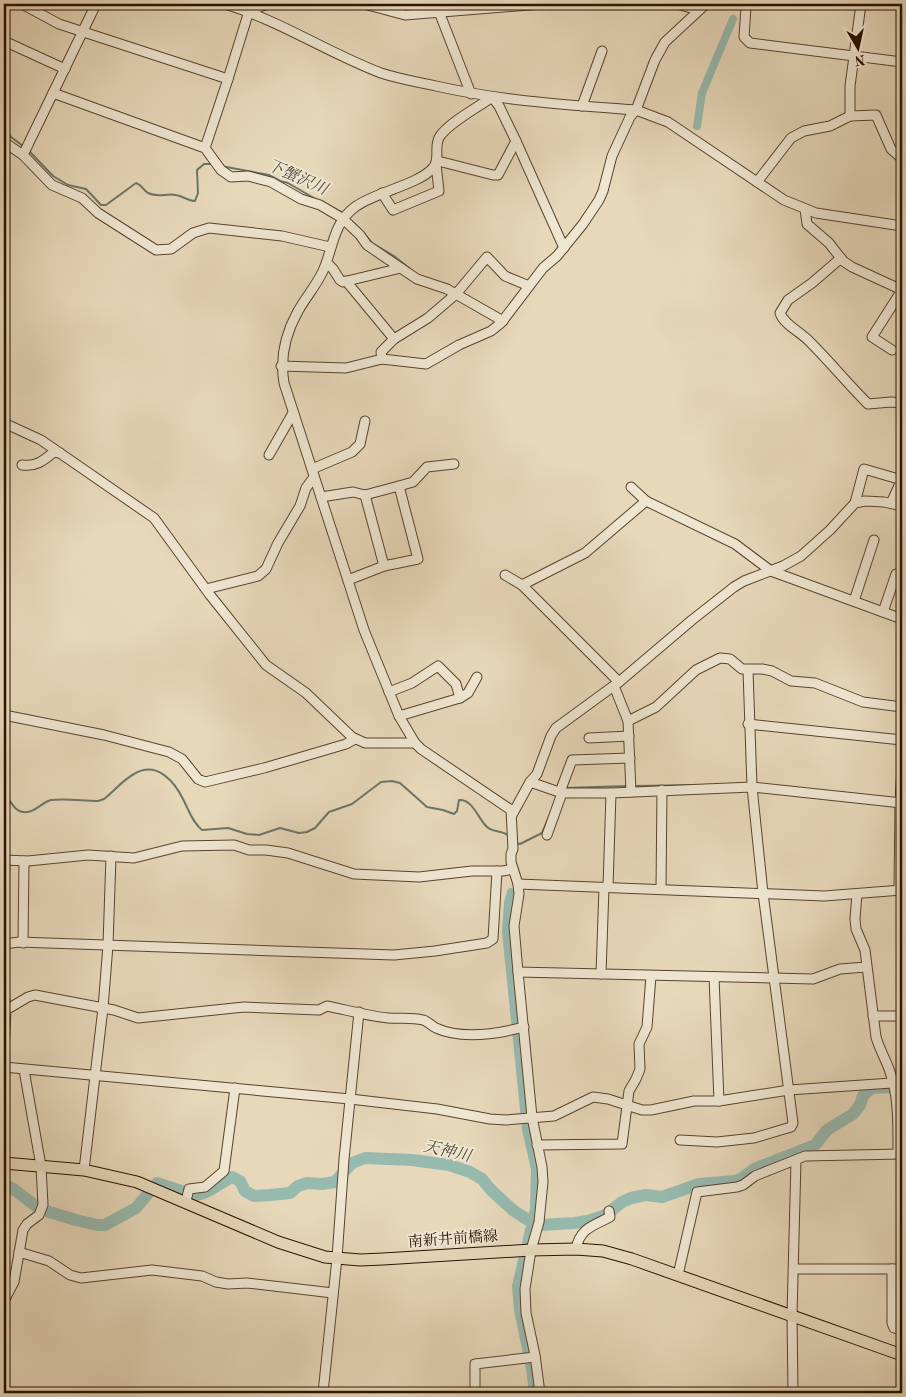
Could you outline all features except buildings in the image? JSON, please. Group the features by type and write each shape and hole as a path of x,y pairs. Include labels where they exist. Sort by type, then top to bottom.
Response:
{"main road":[{"name":"南新井前橋線","path":"4,1163 84,1170 137,1182 294,1248 337,1258 383,1259 576,1249 617,1254 902,1355"}],"street":[{"path":"22,4 59,24 228,79"},
{"path":"23,155 96,4"},
{"path":"225,4 249,11 382,73 471,94 636,110 650,114 668,122 784,200 825,214 902,226"},
{"path":"249,11 268,4"},
{"path":"364,4 406,15 438,8 542,4"},
{"path":"677,4 698,10"},
{"path":"281,366 346,368 382,360 426,364 459,345 491,331 503,321 543,268 564,248 599,200 604,190 612,156 630,117 636,110 655,60 665,42 706,4"},
{"path":"744,4 744,38 750,43 902,62"},
{"path":"850,116 850,86 861,4"},
{"path":"438,8 471,94"},
{"path":"205,148 249,11"},
{"path":"4,41 65,69"},
{"path":"582,106 602,51"},
{"path":"53,93 205,148 221,170 231,177 248,176 271,182 301,198 320,205 342,218 360,235 367,245 417,279 447,289 503,321"},
{"path":"492,97 499,106 516,141 564,248"},
{"path":"382,193 392,210 439,191 437,163 440,137 452,125 492,97"},
{"path":"757,182 791,138 804,131 830,126 850,116 876,115 891,149 902,159"},
{"path":"437,163 498,175 516,141"},
{"path":"4,142 23,155 52,185 82,198 98,213 156,250 171,249 199,230 214,228 282,236 330,247"},
{"path":"437,163 432,170 420,177 367,199 342,218 321,275 296,314 285,344 281,366 284,383 364,630 399,716 415,743 421,749 511,810 513,850 511,854 519,894 514,926 532,1117 542,1166 543,1182 538,1227 531,1250 524,1289 530,1358 540,1393"},
{"path":"806,209 807,224 829,242 841,258 852,267 902,290 872,336 892,350"},
{"path":"382,360 381,352 394,339 428,318 456,294 487,257 505,276 529,286"},
{"path":"841,258 812,283 788,300 780,312 781,316 788,324 809,340 868,404 902,403"},
{"path":"326,263 333,269 340,280 401,268"},
{"path":"346,280 394,339"},
{"path":"269,455 294,413"},
{"path":"206,589 258,576 266,569 278,543 300,506 313,473 352,452 360,444 365,421"},
{"path":"4,423 33,435 154,518 206,589 266,665 306,693 355,739 365,743 415,743"},
{"path":"22,465 38,465 54,452 60,453"},
{"path":"321,497 353,492 365,495 413,482 427,467 454,464"},
{"path":"512,816 530,782 537,774 551,736 556,728 616,684 734,587 801,556 813,547 855,503 864,469 902,480 891,503"},
{"path":"348,580 384,566 418,559 398,486"},
{"path":"631,488 646,501 735,544 771,571 902,619"},
{"path":"365,495 384,566"},
{"path":"522,585 585,553 646,501"},
{"path":"855,503 865,501 902,506"},
{"path":"854,602 874,540"},
{"path":"883,612 896,574"},
{"path":"505,575 522,585 616,684 628,721 631,792"},
{"path":"628,721 656,707 696,670 720,658 730,659 742,669 772,671 791,681 815,683 863,702 902,707"},
{"path":"389,692 412,683 438,666 456,684 460,698"},
{"path":"680,1140 717,1142 754,1138 791,1127 793,1124 763,893 752,787 748,724 748,670"},
{"path":"399,716 460,698 468,693 477,677"},
{"path":"4,715 104,735 169,752 182,759 198,779 206,782 264,768 346,744 355,739"},
{"path":"748,724 902,740"},
{"path":"590,738 629,736"},
{"path":"547,835 572,760 630,758"},
{"path":"518,884 824,896 901,890 902,766"},
{"path":"530,782 561,792 611,793 752,787 901,803"},
{"path":"661,889 662,790"},
{"path":"601,974 611,793"},
{"path":"4,860 24,861 88,855 134,858 182,846 234,845 249,850 288,853 354,874 419,876 514,869"},
{"path":"84,1170 103,1008 108,945 111,856"},
{"path":"24,861 24,943"},
{"path":"4,944 108,945 394,955 435,952 486,943 493,939 498,871"},
{"path":"678,1275 697,1192 737,1187 755,1176 812,1155 900,1154 899,1096 878,1046 864,950 856,929 857,894"},
{"path":"518,972 813,979 840,969 866,967"},
{"path":"537,1145 622,1144 629,1091 640,1069 639,1044 647,1027 651,976"},
{"path":"714,977 719,1101"},
{"path":"4,994 6,1010 4,1050"},
{"path":"6,1010 28,997 36,995 84,1003 138,1018 244,1007 319,1010 327,1006 390,1018 400,1017 422,1020 434,1028 454,1034 479,1034 524,1027"},
{"path":"322,1393 337,1258 359,1012"},
{"path":"873,1016 902,1016"},
{"path":"4,1067 350,1099 437,1109 490,1120 560,1114 593,1097 642,1110 651,1110 694,1101 719,1101 789,1090 892,1083"},
{"path":"4,1301 14,1282 23,1230 39,1214 43,1205 41,1166 24,1070"},
{"path":"186,1202 189,1189 205,1186 224,1171 234,1088"},
{"path":"793,1393 792,1315 796,1160"},
{"path":"576,1249 578,1239 584,1231 610,1217 609,1213"},
{"path":"19,1252 49,1261 70,1276 81,1278 152,1270 202,1276 228,1284 247,1283 333,1292"},
{"path":"794,1268 902,1269"},
{"path":"892,1269 892,1323 894,1328 902,1330"},
{"path":"475,1393 475,1364 530,1358"}],"waterway":[{"path":"697,126 702,93 733,19"},
{"name":"下蟹沢川","path":"4,127 11,137 23,146"},
{"name":"下蟹沢川","path":"29,151 53,176 68,185 86,189 101,205 106,205 136,183 146,192 152,194 176,195 195,201 198,193 197,170 204,164 212,164"},
{"name":"下蟹沢川","path":"221,166 269,175 288,183 319,201"},
{"name":"下蟹沢川","path":"328,205 341,212"},
{"name":"下蟹沢川","path":"349,219 360,229"},
{"name":"下蟹沢川","path":"366,236 372,243 394,256 414,272"},
{"name":"下蟹沢川","path":"439,282 449,285"},
{"path":"4,794 14,807 20,811 27,812 51,800 98,801 104,799 122,782 134,774 142,770 158,771 176,787 194,820 202,830 228,828 247,834 259,835 280,828 299,833 307,832 315,828 329,812 352,804 381,782 392,781 400,783 427,807 454,814 457,811 459,800 464,801 472,806 487,827 509,836"},
{"path":"634,786 695,785"},
{"path":"565,788 627,786"},
{"path":"516,843 520,844 542,833 558,795"},
{"path":"511,892 508,903 506,932 526,1129 535,1169 534,1209 516,1286 518,1310 533,1393"},
{"name":"天神川","path":"4,1184 37,1207 46,1211 97,1225 105,1225 136,1208 157,1183 193,1195 209,1191 232,1177 240,1181 245,1191 254,1196 270,1195 290,1193 298,1186 307,1183 322,1184 335,1182 352,1163 365,1158 412,1160 449,1165 470,1172 482,1179 514,1211 533,1223 542,1225 574,1223 606,1215 622,1202 631,1198 646,1195 662,1197 699,1184 741,1179 754,1169 815,1145 827,1130 853,1114 860,1105 863,1096 871,1088 891,1087 902,1082"}]}
